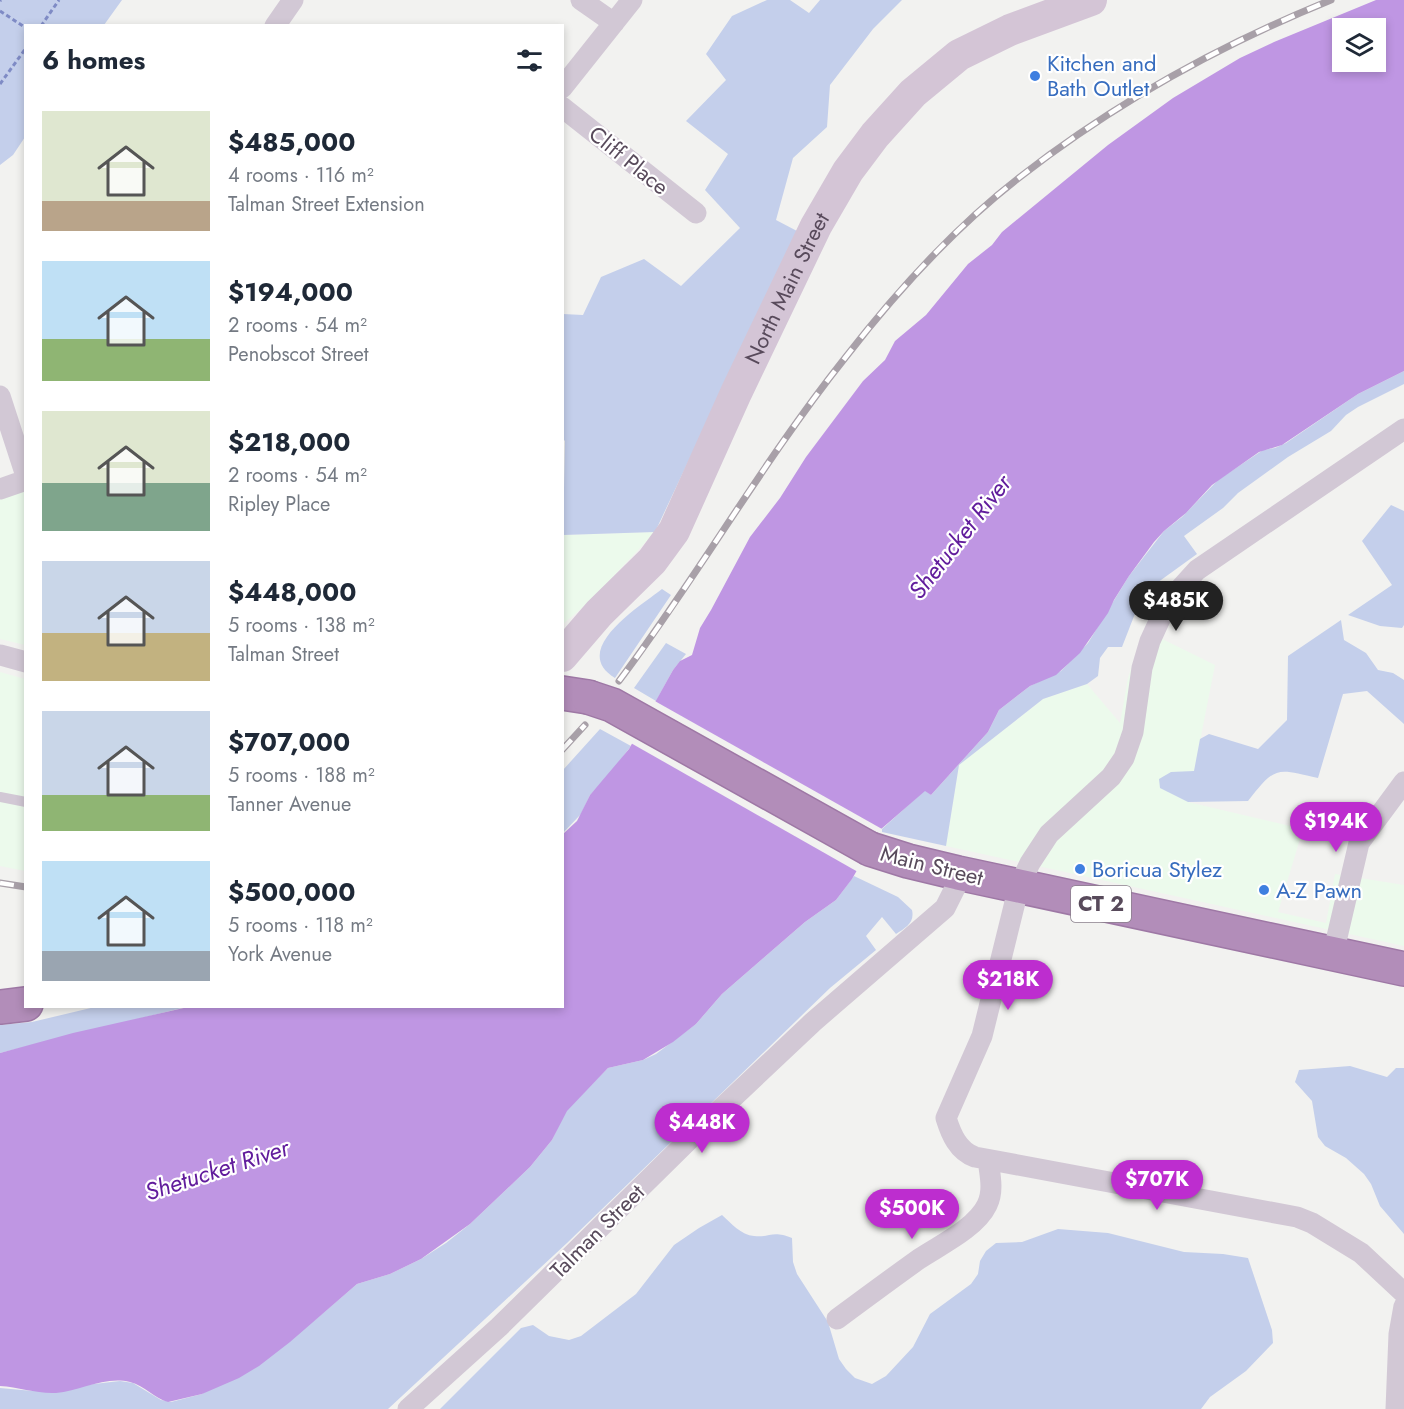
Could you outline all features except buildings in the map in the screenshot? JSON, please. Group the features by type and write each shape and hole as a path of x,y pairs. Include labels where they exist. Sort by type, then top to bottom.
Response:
{"highway":[{"name":"Main Street","path":"575,695 612,705 870,849 962,874 1334,954"},
{"name":"CT 2","path":"1334,954 1404,969"},
{"path":"0,1007 24,1004"}],"main road":[{"name":"North Main Street","path":"564,654 598,613 652,561 674,531 736,393 816,226 843,178 875,135 914,93 959,55 1010,30 1090,0"}],"street":[{"path":"276,24 293,0"},
{"path":"581,0 614,23"},
{"path":"564,86 632,0"},
{"name":"Cliff Place","path":"564,109 696,213"},
{"path":"0,396 24,472"},
{"path":"1404,429 1197,570 1177,592 1161,617 1150,641 1142,668 1133,732 1124,758 1111,777 1049,834 1030,862 1019,886 982,1036 946,1118 951,1133 964,1151 970,1155 1297,1217 1312,1223 1361,1253 1404,1293"},
{"path":"0,489 24,479"},
{"path":"0,655 24,661"},
{"path":"1334,954 1359,843 1404,782"},
{"name":"Talman Street","path":"408,1409 499,1327 708,1121 813,1022 945,908 962,874"},
{"path":"837,1319 981,1215 990,1196 991,1179 988,1160"},
{"path":"1396,1409 1399,1334 1404,1306"}],"lane":[{"path":"0,797 24,802"}],"path":[{"path":"42,24 59,0"},
{"path":"0,11 24,27"},
{"path":"0,84 24,51"}],"shaded area":[{"path":"0,0 122,0 105,24 24,24 24,138 13,155 0,165"},
{"path":"767,0 790,0 809,13 820,0 902,0 873,29 830,85 827,127 793,158 776,220 797,231 655,532 564,535 564,314 583,315 601,277 644,259 681,286 740,228 705,190 728,154 686,121 726,80 706,54 732,16"},
{"path":"1404,371 1404,384 1346,415 1331,431 1288,457 1184,536 1197,554 1143,593 1122,647 1108,647 1100,658 1098,676 1087,684 1043,699 959,765 946,846 882,832 882,829 925,790 931,795 988,732 999,710 1030,686 1061,671 1088,643 1129,576 1164,531 1182,517 1218,480 1263,450 1286,443 1358,394"},
{"path":"24,490 24,645 0,639 0,499"},
{"path":"1391,505 1404,511 1404,625 1402,628 1380,626 1348,615 1392,585 1362,541"},
{"path":"655,532 589,602 564,623 564,535"},
{"path":"662,589 671,595 615,678 603,667 600,655 604,642 625,618"},
{"path":"1341,620 1344,640 1366,653 1378,670 1393,673 1404,680 1404,724 1367,691 1343,694 1318,778 1293,772 1277,773 1265,781 1248,801 1188,802 1160,788 1159,779 1171,772 1194,771 1200,739 1209,734 1258,749 1287,720 1288,656"},
{"path":"1144,630 1215,665 1188,802 1303,829 1278,912 1326,923 1335,874 1404,885 1404,946 946,846 959,765 1043,699 1087,684 1120,723 1128,678"},
{"path":"666,643 686,654 673,670 656,701 634,688"},
{"path":"0,672 24,679 24,871 0,866"},
{"path":"600,729 631,746 590,795 581,814 564,832 564,769"},
{"path":"854,876 898,897 912,910 913,915 908,925 896,934 882,917 866,936 876,950 830,988 567,1243 388,1409 0,1409 0,1388 33,1391 120,1381 133,1383 161,1400 171,1402 202,1394 315,1320 357,1284 390,1274 421,1259 470,1224 530,1167 552,1140 566,1111 608,1068 643,1060 656,1054 696,1024 722,994 805,922 836,900"},
{"path":"91,1008 182,1008 0,1053 0,1025 32,1022"},
{"path":"1350,1066 1387,1077 1396,1068 1404,1068 1404,1234 1380,1206 1364,1174 1346,1158 1325,1146 1318,1137 1312,1101 1295,1082 1299,1070"},
{"path":"722,1215 736,1228 749,1235 775,1234 792,1238 793,1262 797,1274 828,1322 839,1359 855,1378 872,1384 886,1376 913,1347 930,1314 971,1284 978,1274 980,1261 986,1251 996,1243 1022,1242 1058,1229 1108,1233 1184,1252 1248,1258 1272,1330 1273,1343 1246,1371 1210,1397 1201,1409 440,1409 521,1328 533,1325 549,1336 569,1340 581,1336 636,1294 674,1245"}],"water":[{"name":"Shetucket River","path":"1376,0 1404,0 1404,371 1358,394 1282,445 1259,452 1212,485 1154,542 1129,576 1108,613 1080,653 1056,675 1030,686 999,710 988,732 931,795 925,791 880,830 852,879 836,900 805,922 722,994 696,1024 673,1042 643,1060 608,1068 567,1111 552,1140 530,1167 470,1224 421,1259 390,1274 357,1284 259,1366 239,1378 202,1394 168,1402 135,1384 120,1381 102,1382 56,1393 0,1386 0,1053 73,1033 184,1008 564,1008 564,833 577,821 590,795 629,749 673,670 680,661 692,655 700,628 750,537 863,381 885,360 895,341 926,315 968,264 992,245 1002,232 1108,145 1173,98 1240,58 1332,18 1332,72 1386,72 1386,18 1332,18"}],"pier":[{"path":"653,700 882,829 858,872 629,742"}],"railway":[{"path":"619,681 815,397 864,333 949,239 1020,177 1093,124 1131,100 1209,56 1331,0"},
{"path":"564,748 585,725"},
{"path":"0,883 24,887"}],"place":[{"name":"Kitchen and Bath Outlet","path":"1035,76"},
{"name":"Boricua Stylez","path":"1080,869"},
{"name":"A-Z Pawn","path":"1264,890"}]}
